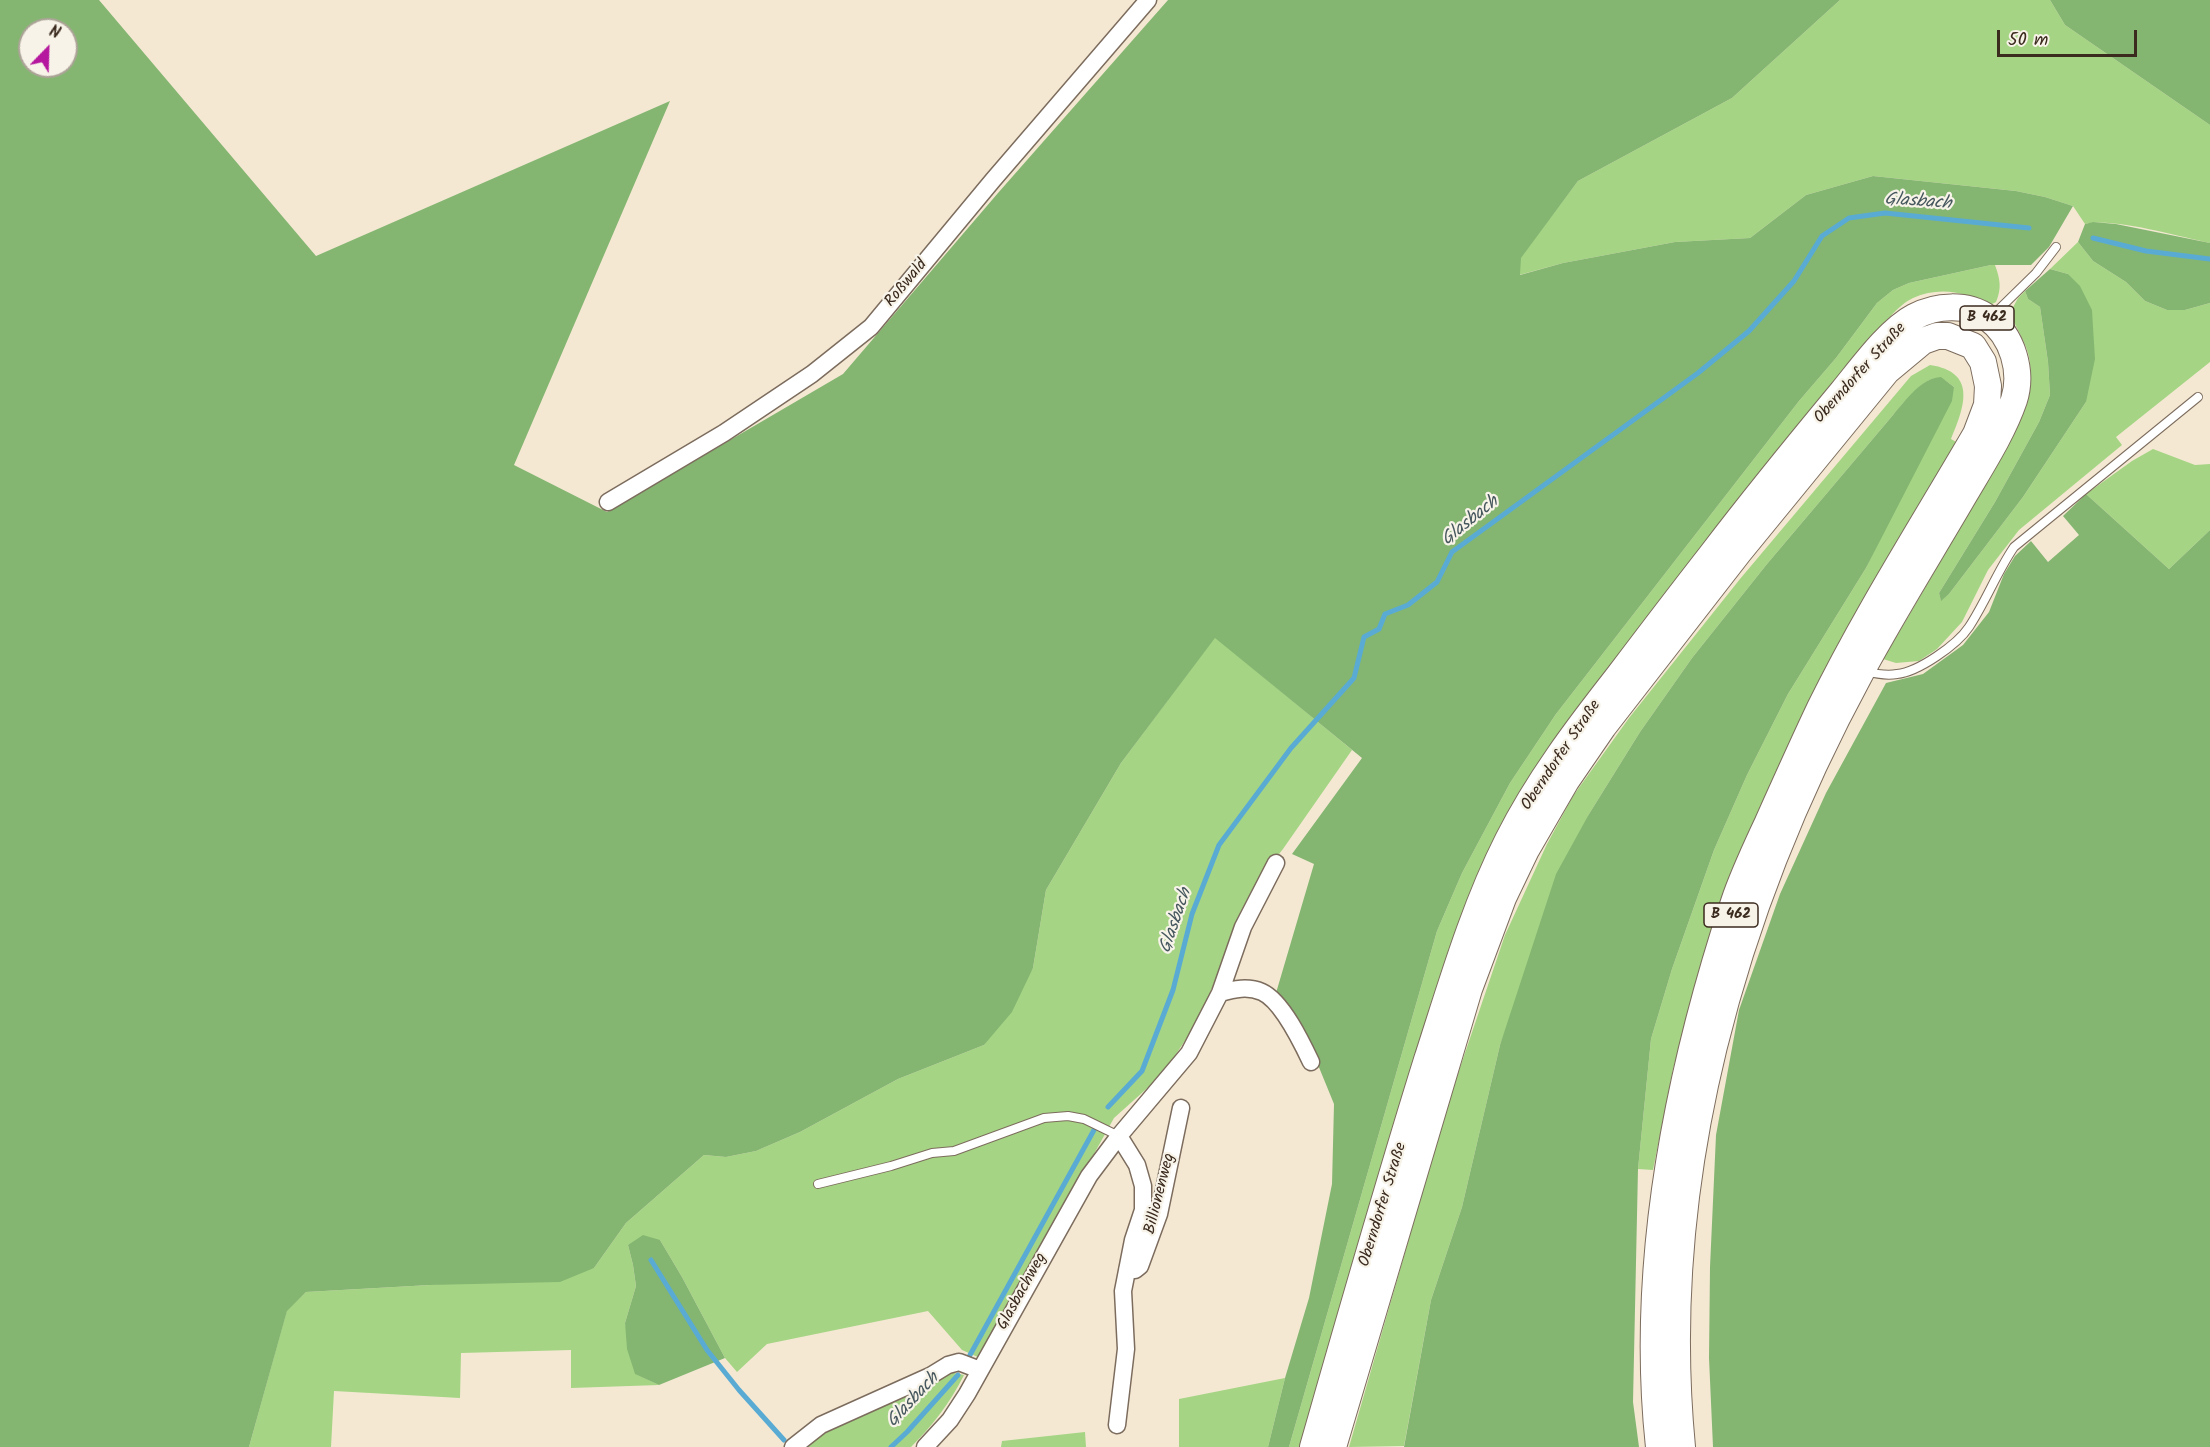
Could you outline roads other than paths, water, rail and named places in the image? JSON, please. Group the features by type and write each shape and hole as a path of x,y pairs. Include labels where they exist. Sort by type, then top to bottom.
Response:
{"main road":[{"name":"Oberndorfer Straße","path":"1314,1447 1417,1094 1466,940 1507,842 1542,781 1582,723 1746,510 1869,360 1905,322 1922,312 1956,306 1989,319"},
{"name":"B 462","path":"1682,1447 1678,1403 1676,1310 1682,1228 1694,1140 1713,1049 1733,975 1779,846 1831,730 1862,670 1994,443 2016,395 2015,356 1989,319"},
{"name":"Oberndorfer Straße","path":"1333,1447 1469,989 1503,898 1526,850 1566,781 1603,727 1739,552 1887,371 1923,341 1937,336 1948,336 1973,345 1983,362 1988,386 1987,405 1976,434 1862,630 1821,706 1786,781 1735,900 1690,1060 1672,1144 1653,1319 1654,1407 1659,1447"}],"street":[{"name":"Roßwald","path":"608,502 724,434 812,374 871,327 993,180 1148,0"},
{"name":"Glasbachweg","path":"925,1447 950,1420 1089,1176 1188,1053 1220,993 1243,927 1276,863"},
{"path":"1220,993 1236,988 1254,990 1272,999 1292,1027 1311,1062"},
{"name":"Billionenweg","path":"1127,1270 1135,1270 1140,1266 1159,1214 1180,1108"},
{"name":"Billionenweg","path":"1117,1425 1125,1366 1126,1330 1123,1291 1133,1240 1143,1210 1143,1186 1137,1165 1119,1136"},
{"path":"793,1447 821,1425 930,1376 948,1365 958,1362 980,1370"}],"lane":[{"path":"1989,319 2036,273 2056,247"},
{"path":"1862,670 1882,675 1899,674 1922,665 1944,650 1968,629 2001,566 2014,547 2198,397"},
{"path":"818,1184 932,1153 954,1151 1044,1118 1068,1116 1084,1119 1119,1136"}],"waterway":[{"name":"Glasbach","path":"1108,1107 1142,1071 1173,990 1192,914 1219,845 1291,748 1354,678 1364,637 1379,629 1385,614 1408,605 1437,582 1452,552 1698,373 1749,331 1794,281 1822,236 1849,218 1885,213 2029,228"},
{"name":"Glasbach","path":"2093,238 2146,251 2210,259"},
{"name":"Glasbach","path":"970,1355 1094,1130"},
{"path":"651,1260 707,1350 784,1440"},
{"name":"Glasbach","path":"891,1447 958,1375"}]}
